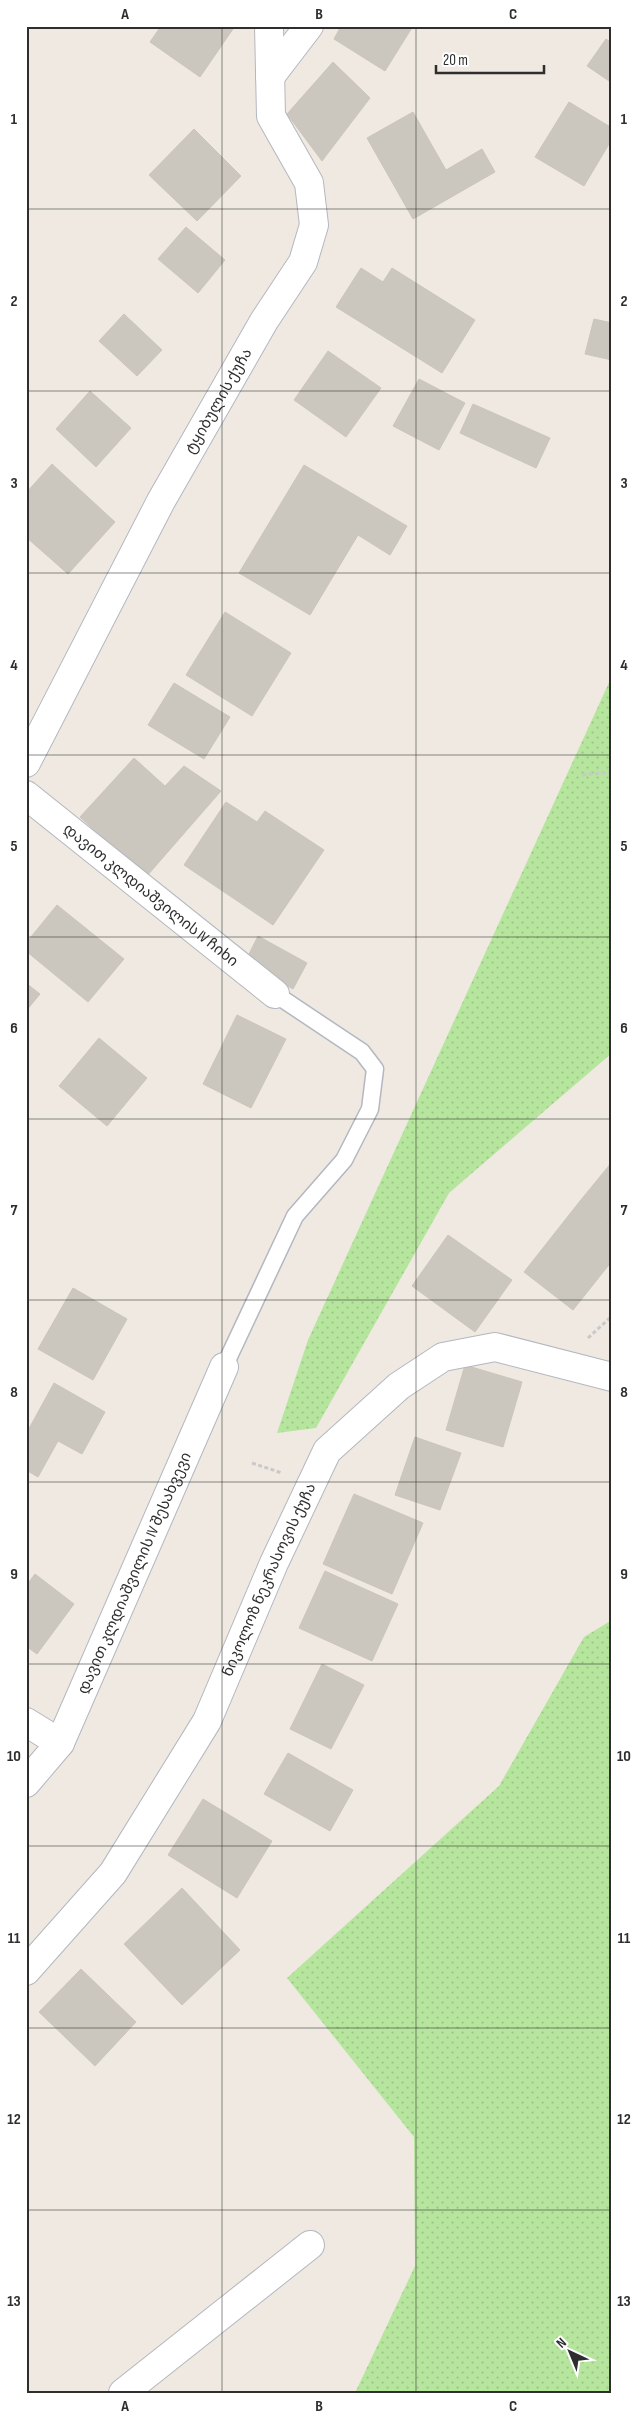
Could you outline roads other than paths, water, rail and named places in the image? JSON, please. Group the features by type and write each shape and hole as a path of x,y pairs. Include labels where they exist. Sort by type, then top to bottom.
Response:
{"street":[{"name":"ტყიბულის ქუჩა","path":"26,763 161,501 264,322 303,262 314,225 309,183 271,116 269,26"},
{"path":"270,77 309,26"},
{"name":"დავით კლდიაშვილის IV ჩიხი","path":"26,795 275,994"},
{"name":"ნიკოლოზ ნეკრასოვის ქუჩა","path":"26,1971 113,1873 206,1721 274,1563 327,1451 399,1386 443,1357 495,1347 612,1377"},
{"name":"დავით კლდიაშვილის IV შესახვევი","path":"26,1783 60,1743 224,1367"},
{"path":"26,1722 60,1743"},
{"path":"123,2393 310,2245"}],"lane":[{"path":"224,1367 295,1216 344,1160 370,1108 375,1070 362,1052 275,994"}]}
